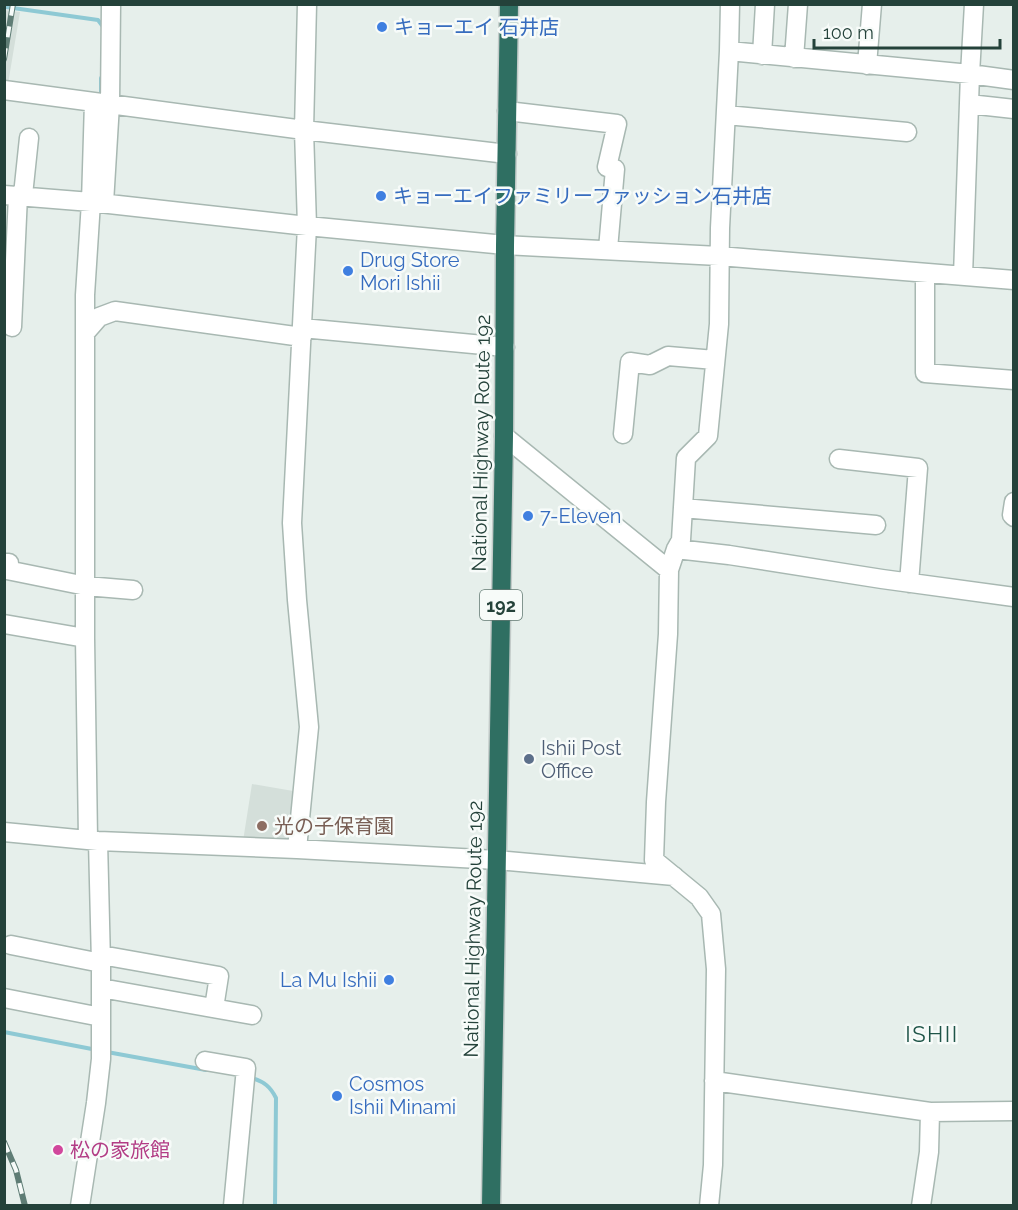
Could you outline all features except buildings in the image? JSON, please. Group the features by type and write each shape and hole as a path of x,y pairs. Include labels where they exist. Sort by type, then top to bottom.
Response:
{"highway":[{"name":"National Highway Route 192","path":"491,1206 509,4"}],"street":[{"path":"80,1206 96,1103 101,1050 101,959 93,840 85,639 85,295 98,203 102,103 111,4"},
{"path":"297,849 309,728 292,523 307,226 304,130 307,4"},
{"path":"709,1206 712,1166 716,969 711,914 699,897 654,860 667,646 669,570 681,540 686,458 708,436 715,360 730,4"},
{"path":"762,55 765,4"},
{"path":"794,58 798,4"},
{"path":"867,64 872,4"},
{"path":"963,276 974,4"},
{"path":"729,51 1014,80"},
{"path":"4,90 304,130 507,154"},
{"path":"969,104 1014,109"},
{"path":"507,111 616,124 607,167 615,169 608,249"},
{"path":"726,115 906,132"},
{"path":"12,327 15,195 29,138"},
{"path":"15,195 505,245 719,256 1014,280"},
{"path":"925,273 925,373 1014,380"},
{"path":"85,333 99,317 115,311 302,332 505,347"},
{"path":"624,434 630,362 650,364 668,356 715,360"},
{"path":"504,436 669,570"},
{"path":"839,459 918,468 909,583"},
{"path":"1014,502 1012,515 1014,517"},
{"path":"683,508 876,525"},
{"path":"676,549 1014,597"},
{"path":"4,562 9,563 7,570 86,586 133,590"},
{"path":"4,624 85,639"},
{"path":"4,832 93,840 497,860 674,876"},
{"path":"11,945 219,975 214,1008"},
{"path":"101,988 252,1015"},
{"path":"4,998 101,1017"},
{"path":"206,1061 246,1068 233,1206"},
{"path":"714,1081 930,1112 1014,1110"},
{"path":"921,1206 928,1161 930,1112"}],"shaded area":[{"path":"4,10 20,12 5,102"},
{"path":"252,784 299,792 294,843 243,841"}],"waterway":[{"path":"6,7 98,20 104,28"},
{"path":"101,78 101,92"},
{"path":"4,1032 97,1050"},
{"path":"107,1052 206,1070"},
{"path":"252,1078 266,1085 276,1098 275,1206"}],"railway":[{"path":"4,59 13,4"},
{"path":"4,1142 16,1170 25,1206"}],"place":[{"name":"キョーエイ 石井店","path":"382,27"},
{"name":"キョーエイファミリーファッション石井店","path":"381,196"},
{"name":"Drug Store Mori Ishii","path":"348,271"},
{"name":"7-Eleven","path":"528,516"},
{"name":"Ishii Post Office","path":"529,759"},
{"name":"光の子保育園","path":"262,826"},
{"name":"La Mu Ishii","path":"389,980"},
{"name":"Cosmos Ishii Minami","path":"337,1096"},
{"name":"松の家旅館","path":"58,1150"}],"district":[{"name":"ISHII","path":"932,1034"}]}
